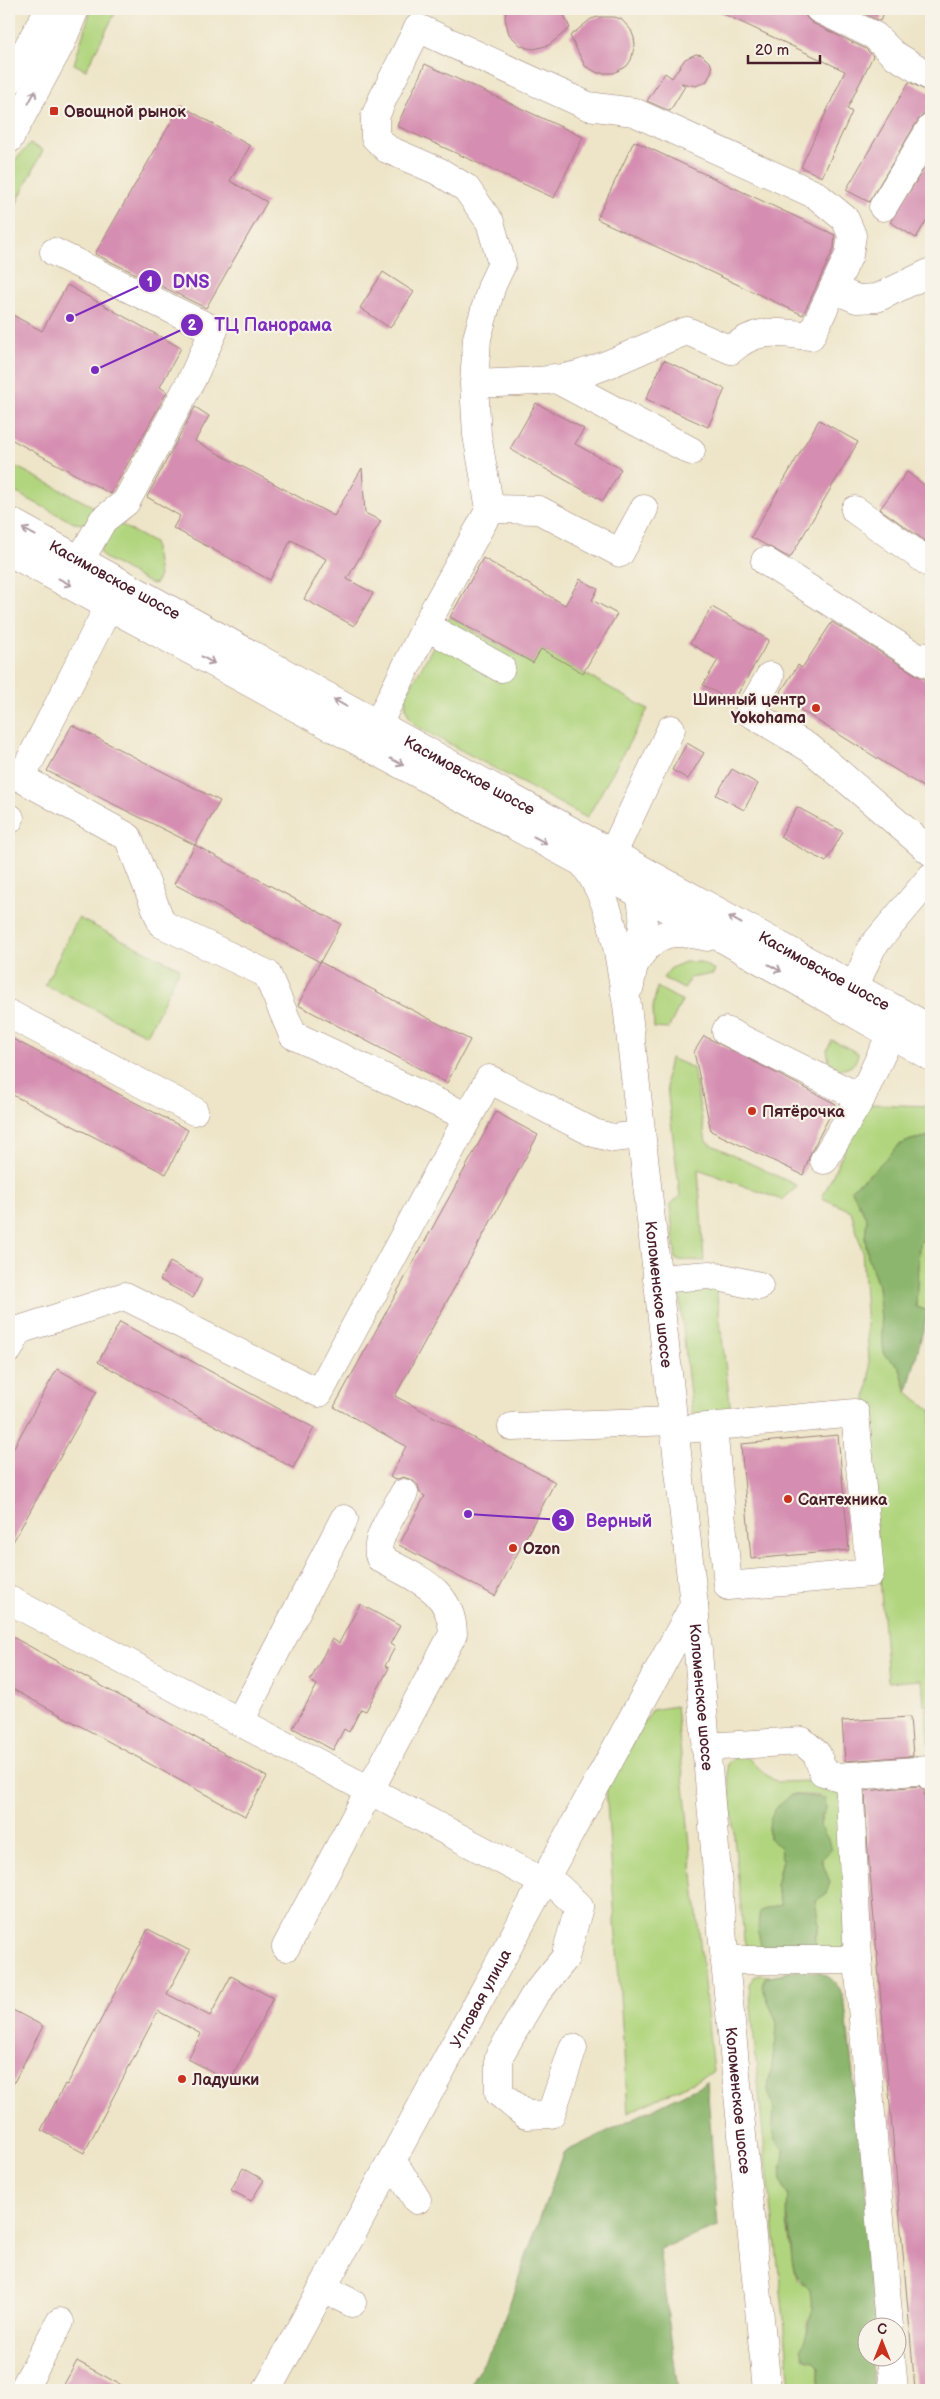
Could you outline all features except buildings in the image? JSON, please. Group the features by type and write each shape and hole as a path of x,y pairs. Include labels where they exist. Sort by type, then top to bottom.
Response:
{"main road":[{"path":"9,81 48,9"},
{"path":"9,139 61,43 75,9"},
{"path":"819,9 875,36 892,54 931,78"},
{"path":"373,735 426,626 490,509 477,435 474,384 477,338 492,285 502,264 490,222 466,188 438,171 387,149 376,137 376,117 383,98 418,28 588,106 634,112 816,195 845,219 852,235 850,255 811,336 766,332 740,342 731,350 687,331 663,339 583,374 474,384"},
{"path":"883,207 931,128"},
{"path":"54,252 214,330 192,379 126,502 103,520 80,560"},
{"path":"833,289 857,299 877,298 931,272"},
{"path":"554,378 690,451"},
{"path":"490,509 538,510 620,553 644,509"},
{"path":"855,510 931,564"},
{"name":"Касимовское шоссе","path":"9,521 80,560 584,864 727,941 851,997 931,1029"},
{"name":"Касимовское шоссе","path":"9,552 109,606 613,853 700,901 851,997 891,1034 931,1057"},
{"path":"765,561 926,663 931,655"},
{"path":"109,606 21,778 128,837 162,924 266,974 293,1035 468,1117"},
{"path":"426,626 502,668"},
{"path":"770,676 749,712 811,749 931,852"},
{"path":"613,853 671,729"},
{"name":"Коломенское шоссе","path":"613,853 628,867 640,894 645,922 625,957"},
{"name":"Коломенское шоссе","path":"584,864 599,884 625,957 627,1005 640,1135 675,1426 694,1605 705,1746 767,2390"},
{"path":"851,997 872,947 931,877"},
{"path":"640,894 656,892 700,901"},
{"path":"625,957 643,950 655,938 670,933 687,932 727,941"},
{"path":"9,1014 194,1111"},
{"path":"726,1031 860,1098"},
{"path":"824,1160 860,1098 891,1034"},
{"path":"9,1349 19,1330 125,1296 319,1393 489,1079 594,1133 613,1138 640,1135"},
{"path":"657,1279 710,1275 759,1286"},
{"path":"512,1427 713,1427 854,1413 870,1574 728,1586 713,1427"},
{"path":"286,1947 453,1634 453,1621 443,1598 436,1590 380,1558 377,1552 382,1535 404,1493"},
{"path":"240,1721 344,1519"},
{"path":"9,1600 544,1883 558,1887 579,1907 564,1958 534,1996 499,2056 499,2093 526,2115 551,2114 573,2048"},
{"name":"Угловая улица","path":"267,2390 694,1605"},
{"path":"705,1746 802,1741 816,1754 823,1772 839,1777 928,1770 931,1777"},
{"path":"849,1776 858,1960 888,2316"},
{"path":"725,1960 858,1960"},
{"path":"392,2160 417,2200"},
{"path":"322,2288 352,2303"},
{"path":"23,2390 60,2322"},
{"path":"892,2366 894,2390"}],"green space":[{"path":"91,9 117,9 86,70 74,64"},
{"path":"30,144 43,150 9,218 9,167"},
{"path":"9,463 98,509 85,524 74,523 9,489"},
{"path":"112,520 154,543 159,575 156,583 151,584 103,557 100,552"},
{"path":"450,617 532,663 541,649 648,709 587,818 416,726 406,706 408,691"},
{"path":"78,918 180,968 147,1035 45,985"},
{"path":"685,962 700,962 715,970 713,974 690,978 684,989 663,978 671,968"},
{"path":"657,987 682,1001 668,1029 654,1028 653,1008"},
{"path":"832,1040 858,1053 852,1066 839,1069 829,1061 827,1050"},
{"path":"670,1058 693,1068 706,1142 798,1186 782,1200 698,1169 704,1261 676,1260 670,1205 680,1196 666,1079"},
{"path":"866,1104 931,1106 931,1136 911,1140 899,1145 871,1173 851,1189 867,1219 865,1238 868,1257 878,1286 884,1355 899,1366 907,1392 931,1410 931,1703 924,1705 922,1680 888,1682 866,1398 870,1376 862,1250 851,1211 822,1198"},
{"path":"931,1136 931,1230 919,1244 916,1307 928,1311 907,1392 899,1366 884,1355 878,1286 868,1257 865,1238 867,1219 851,1189 871,1173 899,1145 911,1140"},
{"path":"931,1230 931,1300 928,1311 916,1307 919,1244"},
{"path":"716,1288 731,1412 692,1414 679,1291"},
{"path":"931,1704 931,1757 925,1708"},
{"path":"676,1706 713,2072 628,2113 606,1788 652,1710"},
{"path":"744,1756 778,1782 845,1780 846,1944 841,1952 811,1956 819,1925 815,1901 830,1882 823,1865 819,1846 820,1826 826,1809 819,1796 802,1795 795,1795 786,1799 777,1808 771,1819 769,1838 780,1846 782,1859 776,1885 781,1905 762,1949 747,1948 744,1940 727,1764 734,1757"},
{"path":"792,1795 825,1798 826,1809 821,1817 820,1826 828,1839 831,1850 821,1860 830,1882 826,1894 815,1901 819,1925 815,1935 816,1950 762,1949 758,1930 760,1911 781,1904 776,1885 782,1859 780,1847 769,1838 769,1825 773,1813 781,1803"},
{"path":"794,1971 821,1973 838,1986 845,2004 880,2316 858,2316 858,2366 872,2366 874,2390 816,2390 819,2388 819,2367 815,2361 804,2359 801,2348 809,2327 812,2302 809,2289 798,2277 792,2263 787,2216 788,2194 781,2178 784,2149 775,2140 773,2126 774,2109 768,2090 777,2023 762,1986 764,1979 769,1976"},
{"path":"761,1975 769,1976 764,1979 762,1986 777,2023 768,2090 774,2109 773,2126 784,2149 784,2160 781,2166 783,2187 788,2194 787,2223 794,2271 799,2281 808,2286 812,2296 814,2309 809,2319 806,2339 819,2367 819,2388 816,2390 790,2390 749,1984 754,1977"},
{"path":"707,2082 718,2227 659,2249 678,2390 467,2390 497,2339 563,2153"}],"place":[{"name":"Овощной рынок","path":"54,111"},
{"name":"DNS","path":"70,318"},
{"name":"ТЦ Панорама","path":"95,370"},
{"name":"Шинный центр Yokohama","path":"816,708"},
{"name":"Пятёрочка","path":"752,1111"},
{"name":"Сантехника","path":"788,1499"},
{"name":"Верный","path":"468,1514"},
{"name":"Ozon","path":"513,1548"},
{"name":"Ладушки","path":"182,2079"}]}
